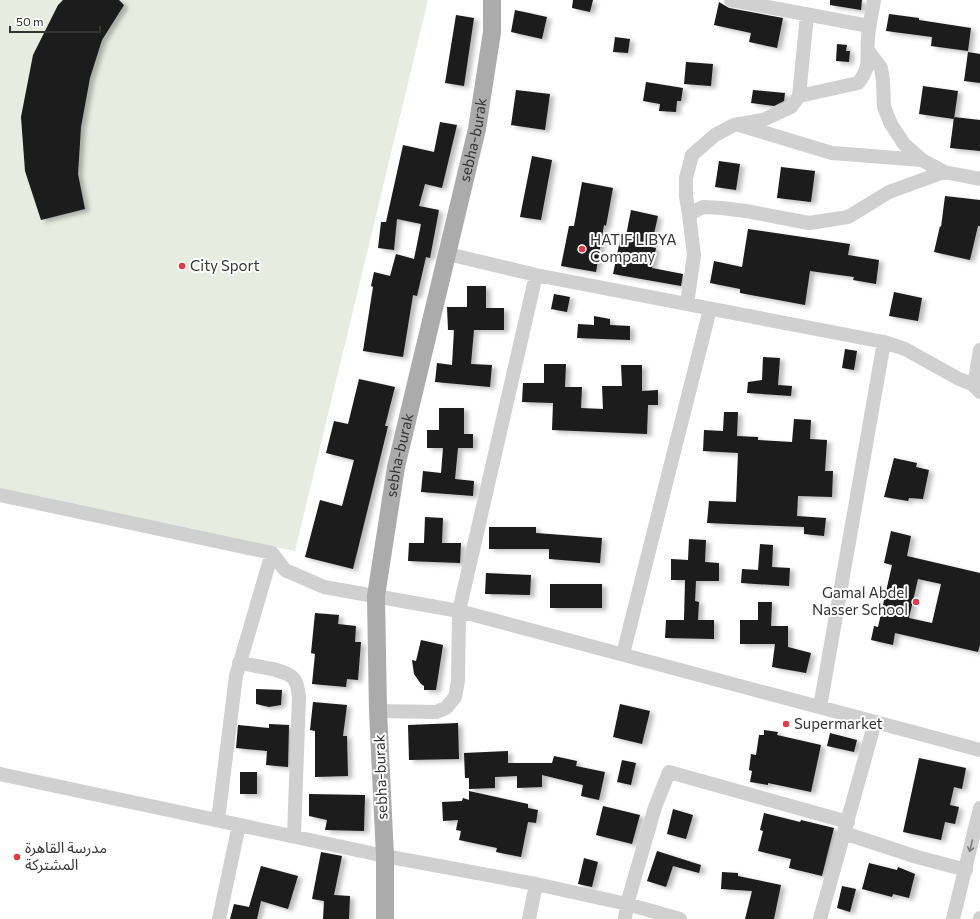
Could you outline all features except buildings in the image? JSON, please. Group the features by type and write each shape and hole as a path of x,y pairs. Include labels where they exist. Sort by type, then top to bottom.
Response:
{"main road":[{"name":"sebha-burak","path":"384,919 385,856 378,711 376,596 396,467 448,254 478,121 492,32 492,0"}],"street":[{"path":"731,0 869,26"},
{"path":"799,96 858,83 867,71 869,26 874,0"},
{"path":"687,304 694,255 686,196 686,178 692,155 715,135 736,124 763,120 791,107 799,96 807,15"},
{"path":"869,52 881,68 884,107 888,117 904,144 922,160 944,172 980,179"},
{"path":"736,124 832,153 922,160"},
{"path":"689,214 703,207 746,211 809,223 830,220 848,217 889,192 944,172"},
{"path":"448,254 536,276 884,342 905,349 978,388 980,350"},
{"path":"378,711 436,712 446,708 455,697 458,681 460,611 536,276"},
{"path":"623,654 710,309"},
{"path":"820,708 884,342"},
{"path":"0,495 272,553 285,570 324,587 460,611 980,750"},
{"path":"218,820 233,695 239,663 272,553"},
{"path":"239,663 281,671 294,678 297,684 299,697 294,836"},
{"path":"820,919 875,722"},
{"path":"625,919 627,904 660,790 669,772 846,827 918,857 966,870"},
{"path":"0,774 385,856 536,884 627,904 680,919"},
{"path":"953,919 980,808"},
{"path":"219,919 239,825"},
{"path":"529,919 536,884"}],"shaded area":[{"name":"City Sport","path":"0,0 428,0 295,551 0,493"}],"place":[{"name":"HATIF LIBYA Company","path":"582,249"},
{"name":"City Sport","path":"182,266"},
{"name":"Gamal Abdel Nasser School","path":"916,602"},
{"name":"Supermarket","path":"786,724"},
{"name":"مدرسة القاهرة المشتركة","path":"17,857"}]}
